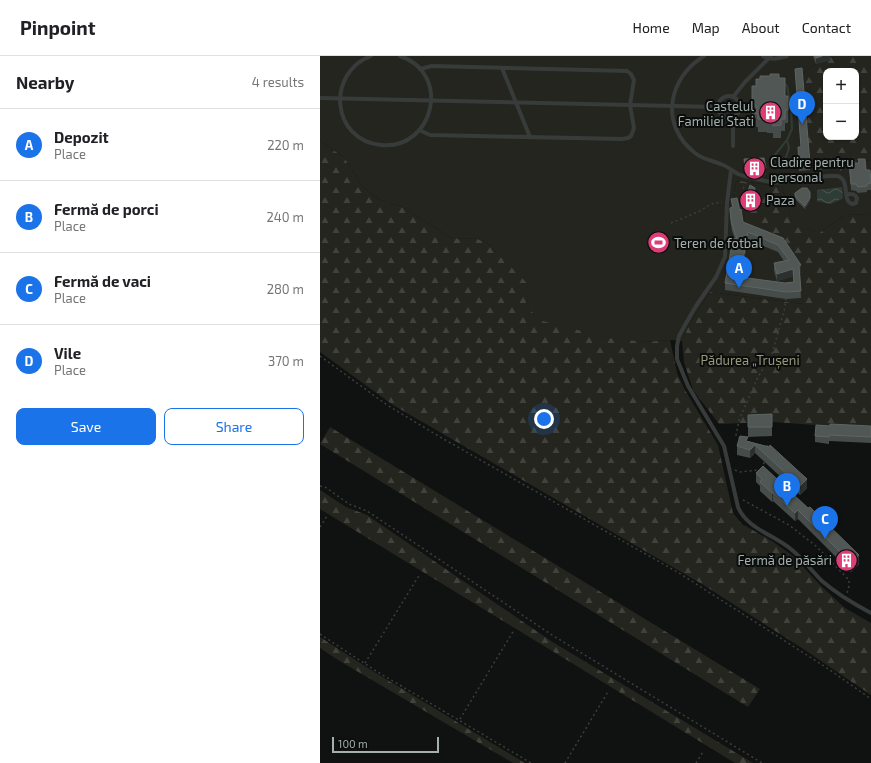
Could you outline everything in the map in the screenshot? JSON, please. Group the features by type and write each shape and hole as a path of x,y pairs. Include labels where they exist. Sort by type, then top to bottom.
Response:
{"lane":[{"path":"371,56 357,64 344,79 340,99 341,113 352,132 370,143 381,145 391,145 402,142 411,137 426,122 430,112 431,101 429,84 420,69 413,62 400,56"},
{"path":"704,56 688,67 682,75 674,92 672,106 674,121 677,131 688,147 703,158 722,164 731,170 748,176 776,182 818,176 837,176 844,181 847,194"},
{"path":"763,56 774,59 788,56"},
{"path":"733,96 741,105 739,113 733,118 723,117 718,107 720,100 733,96 769,57"},
{"path":"419,130 430,135 628,138 633,133 634,128 630,105 634,80 631,74 627,71 432,66 420,69"},
{"path":"502,68 530,137"},
{"path":"320,98 718,107"},
{"path":"733,118 733,146"},
{"path":"731,170 727,202 725,257 722,267 696,306 679,336 676,346 677,359 688,386 724,446 741,514 746,519 792,550 823,581 845,599 871,613"}],"path":[{"path":"748,176 743,189 744,193 748,197"},
{"path":"671,223 698,212 714,203 727,202"},
{"path":"744,441 738,439 736,435 739,420 758,377 772,354 785,307 786,298"},
{"path":"320,356 387,405 446,441 679,573 827,668 871,699"},
{"path":"767,449 768,442"},
{"path":"762,471 765,456"},
{"path":"729,469 740,472 766,472"},
{"path":"320,486 325,487 349,504 366,511 552,636 762,763"},
{"path":"736,496 789,525 816,546 849,580 849,586 845,599"},
{"path":"320,526 327,516"},
{"path":"830,560 837,549"},
{"path":"365,663 420,574"},
{"path":"460,720 514,630"},
{"path":"320,634 365,663 532,763"},
{"path":"565,763 609,690"},
{"path":"696,763 704,750"}],"green space":[{"path":"320,56 829,56 830,60 816,64 802,74 810,163 812,162 813,173 841,171 848,163 871,160 871,214 846,215 819,233 793,225 782,187 741,181 736,182 734,195 748,227 801,268 803,304 710,292 689,325 682,341 670,340 644,342 609,338 539,320 526,305 530,286 488,244 478,239 451,238 403,207 378,199 362,186 344,157 320,141"},
{"path":"829,56 871,56 871,160 848,163 841,171 813,173 812,162 809,163 802,74 816,64 830,60"},
{"path":"320,141 344,157 362,186 378,199 403,207 451,238 478,239 488,244 531,286 526,305 644,342 670,340 677,373 685,390 718,445 733,513 742,524 772,541 793,556 821,586 845,608 871,623 871,695 805,650 702,584 393,405 320,352"},
{"name":"Pădurea „Trușeni","path":"741,181 782,187 793,224 819,233 846,215 871,214 871,429 773,422 719,424 693,390 684,362 682,341 689,325 710,292 802,304 748,227 734,195 736,182"},
{"path":"330,427 760,689 748,707 320,444"},
{"path":"320,490 346,507 367,515 551,641 753,763 735,763 320,509"},
{"path":"320,637 371,670 525,763 513,763 338,660 320,648"}],"water":[{"path":"842,187 842,199 830,204 817,201 817,190"}],"building":[{"path":"802,68 810,163 799,164 798,147 801,147 795,69"},
{"name":"Castelul Familiei Stati","path":"770,74 779,74 779,78 785,78 785,96 788,96 788,110 785,110 785,119 781,119 781,125 773,126 773,121 758,119 758,114 756,114 756,105 752,105 752,86 756,86 756,79 760,79 760,76 770,76"},
{"path":"764,158 766,168 761,170 745,166 744,159"},
{"path":"858,159 865,159 866,170 870,170 871,183 867,184 867,186 858,187 856,184 851,184 849,163 859,163"},
{"path":"750,185 755,188 751,199 746,197"},
{"path":"802,188 807,188 810,192 810,198 805,206 795,196 795,193"},
{"path":"737,198 740,211 741,209 743,222 783,238 801,265 799,266 801,291 786,292 725,283 733,238 737,239 732,224 730,211 730,208 733,207 731,199","holes":["748,232 778,245 789,260 774,263 777,274 793,269 794,282 785,283 740,277"]},
{"path":"772,414 772,427 748,427 748,415"},
{"path":"830,424 871,426 871,437 829,435 829,437 815,436 816,425 830,426"},
{"path":"740,436 748,437 746,441 769,447 770,445 807,479 800,486 755,445 750,450 737,446"},
{"path":"763,466 808,508 810,507 859,555 851,563 798,510 795,513 760,482 762,479 756,473"}],"waterway":[{"path":"772,166 774,156 787,140 792,129 791,107 787,86 782,82"},
{"path":"780,167 787,156 789,148 787,140"}],"place":[{"name":"Castelul Familiei Stati","path":"770,113"},
{"name":"Vile","path":"802,124"},
{"name":"Cladire pentru personal","path":"755,169"},
{"name":"Paza","path":"750,200"},
{"name":"Teren de fotbal","path":"659,243"},
{"name":"Depozit","path":"739,288"},
{"name":"Fermă de porci","path":"787,506"},
{"name":"Fermă de vaci","path":"825,539"},
{"name":"Fermă de păsări","path":"847,560"}]}
